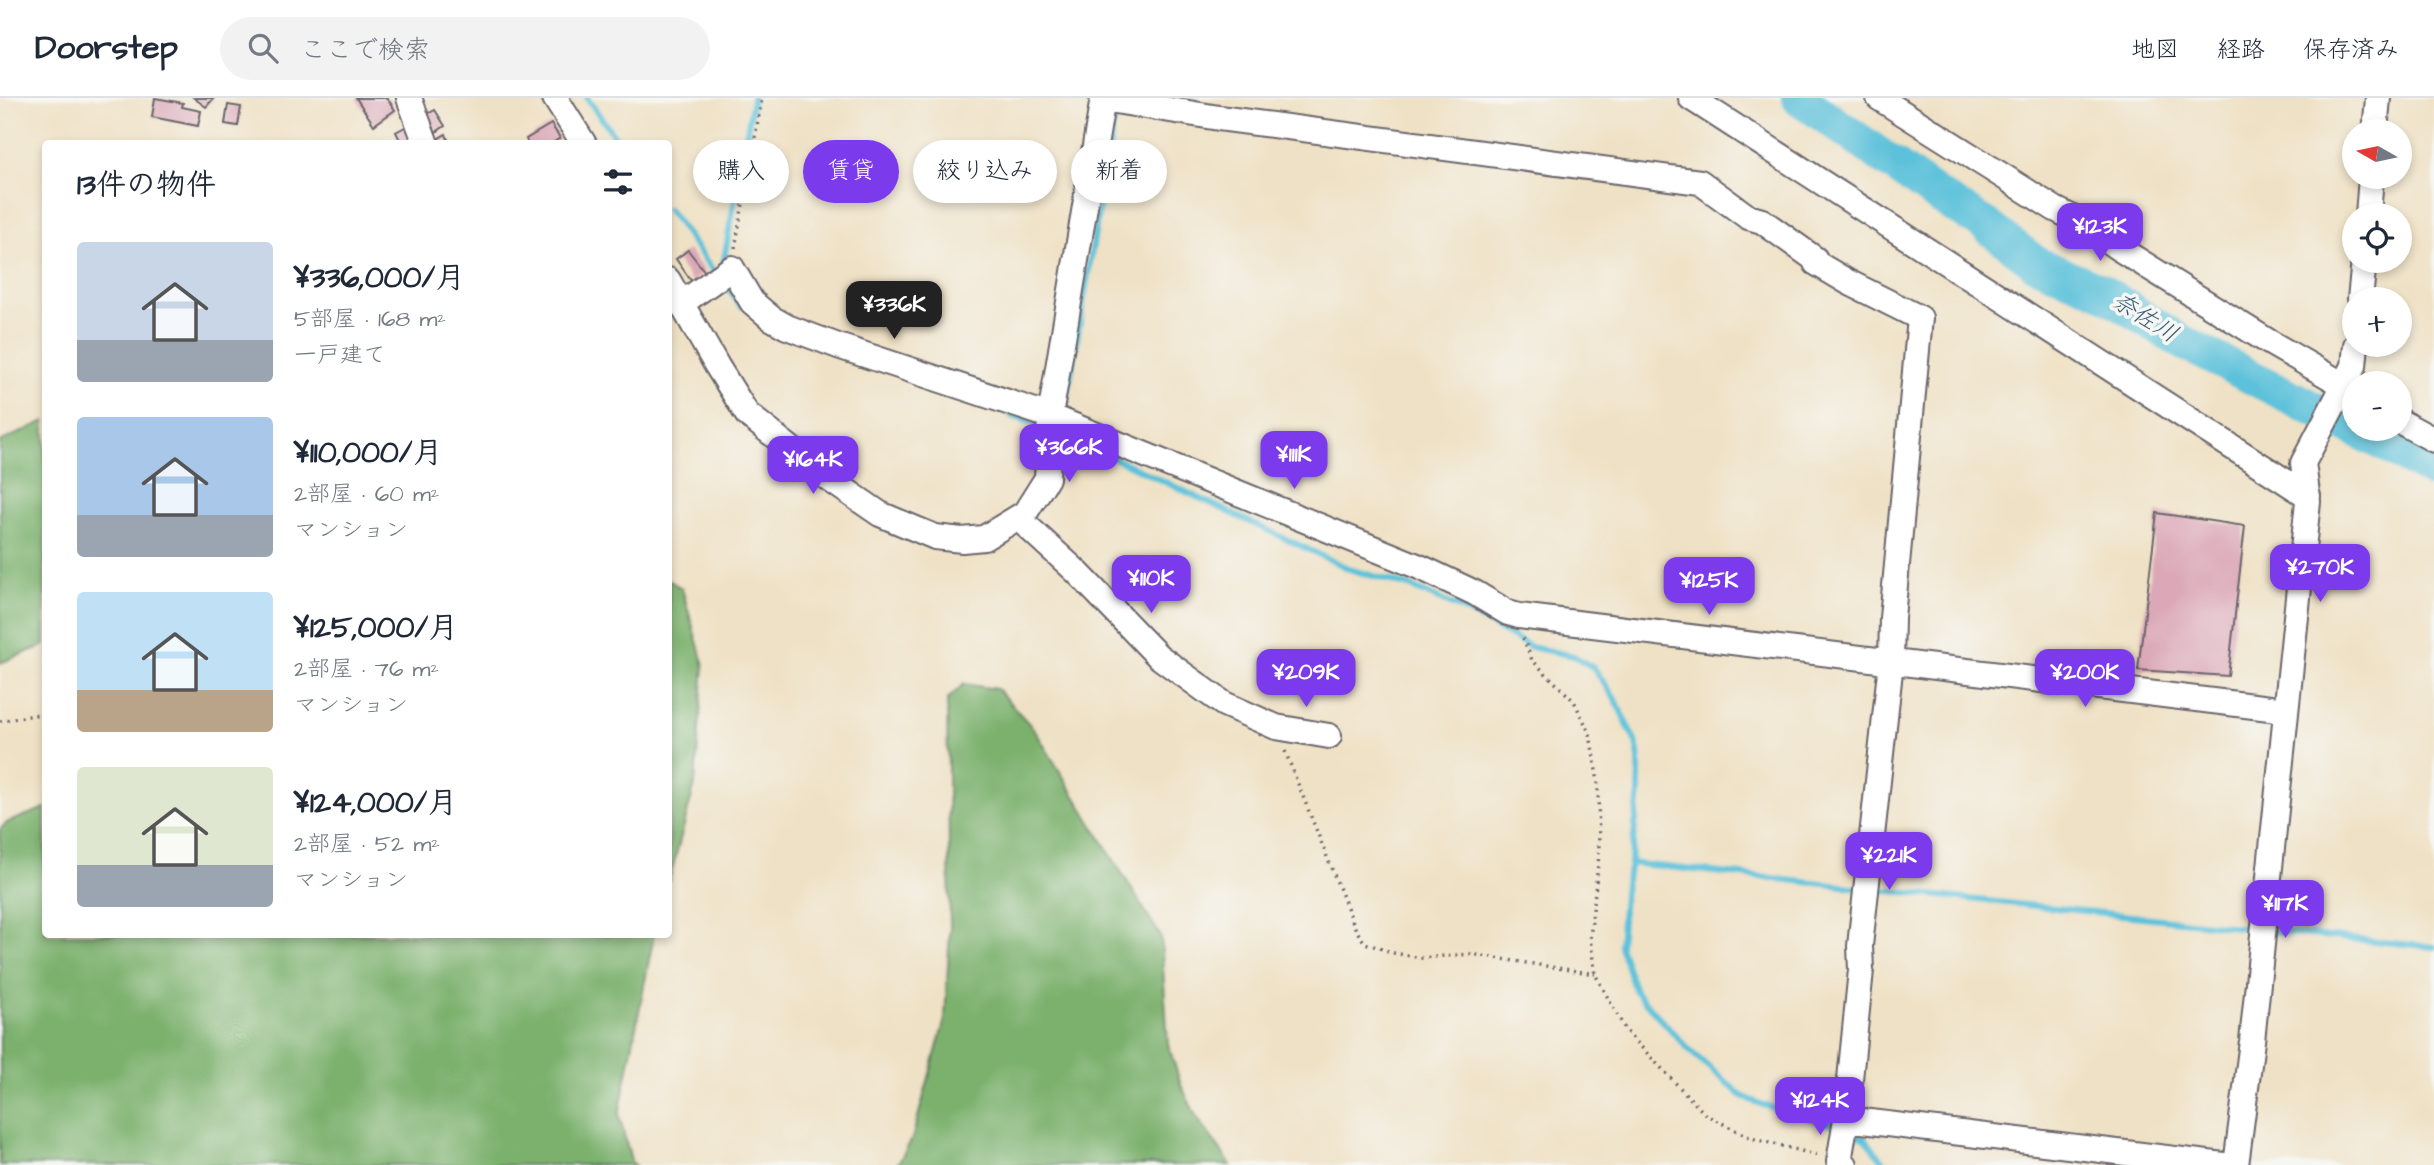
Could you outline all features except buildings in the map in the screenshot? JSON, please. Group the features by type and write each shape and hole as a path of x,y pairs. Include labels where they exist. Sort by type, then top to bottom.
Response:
{"street":[{"path":"409,98 425,140"},
{"path":"555,98 581,140"},
{"path":"672,287 747,414 829,479 880,514 934,537 962,540 984,538 1025,513 1047,478 1050,416 1103,98 1233,120 1700,182 1748,217 1762,221 1816,262 1848,282 1920,318 1892,618 1891,662 1860,946 1861,970 1842,1163"},
{"path":"1691,98 2308,496"},
{"path":"1880,98 2342,387"},
{"path":"2376,119 2378,98"},
{"path":"682,303 732,268 752,302 787,327 1050,416 1422,568 1475,593 1508,613 1519,616 2286,710"},
{"path":"2236,1165 2252,1041 2308,496 2303,463 2342,398"},
{"path":"2412,428 2434,440"},
{"path":"1018,518 1079,573 1158,656 1224,704 1276,727 1329,736"},
{"path":"1846,1119 2224,1165"}],"path":[{"path":"732,268 762,98"},
{"path":"1519,616 1524,646 1532,660 1574,701 1590,734 1598,782 1599,855 1590,938 1595,974 1626,1031 1706,1115 1751,1138 1842,1163"},
{"path":"0,721 42,714"},
{"path":"1276,727 1356,930 1365,943 1394,953 1421,958 1471,954 1595,974"}],"green space":[{"path":"42,422 42,646 0,663 0,442"},
{"path":"672,582 682,589 704,665 695,784 672,870"},
{"path":"964,684 997,689 1034,729 1161,937 1168,1044 1181,1085 1196,1116 1231,1165 897,1165 912,1139 945,1019 950,928 947,700"},
{"path":"42,809 42,938 653,938 619,1115 631,1161 635,1165 0,1165 0,829 8,822"}],"waterway":[{"path":"587,98 617,140"},
{"path":"723,265 753,98"},
{"name":"奈佐川","path":"1799,98 1938,196 1983,223 2037,264 2100,290 2180,341 2434,472"},
{"path":"1064,417 1116,107"},
{"path":"672,214 715,273"},
{"path":"722,281 741,306"},
{"path":"1011,416 1044,427"},
{"path":"1061,433 1352,570 1409,586 1462,609 1531,647 1574,656 1594,668 1615,699 1636,743 1639,758 1639,793 1630,869 1625,883 1620,946 1635,991 1690,1051 1742,1096 1763,1105 1839,1126"},
{"path":"1630,863 1861,888"},
{"path":"1872,889 2258,929"},
{"path":"2269,931 2434,947"},
{"path":"1849,1130 1864,1138 1887,1165"}]}
